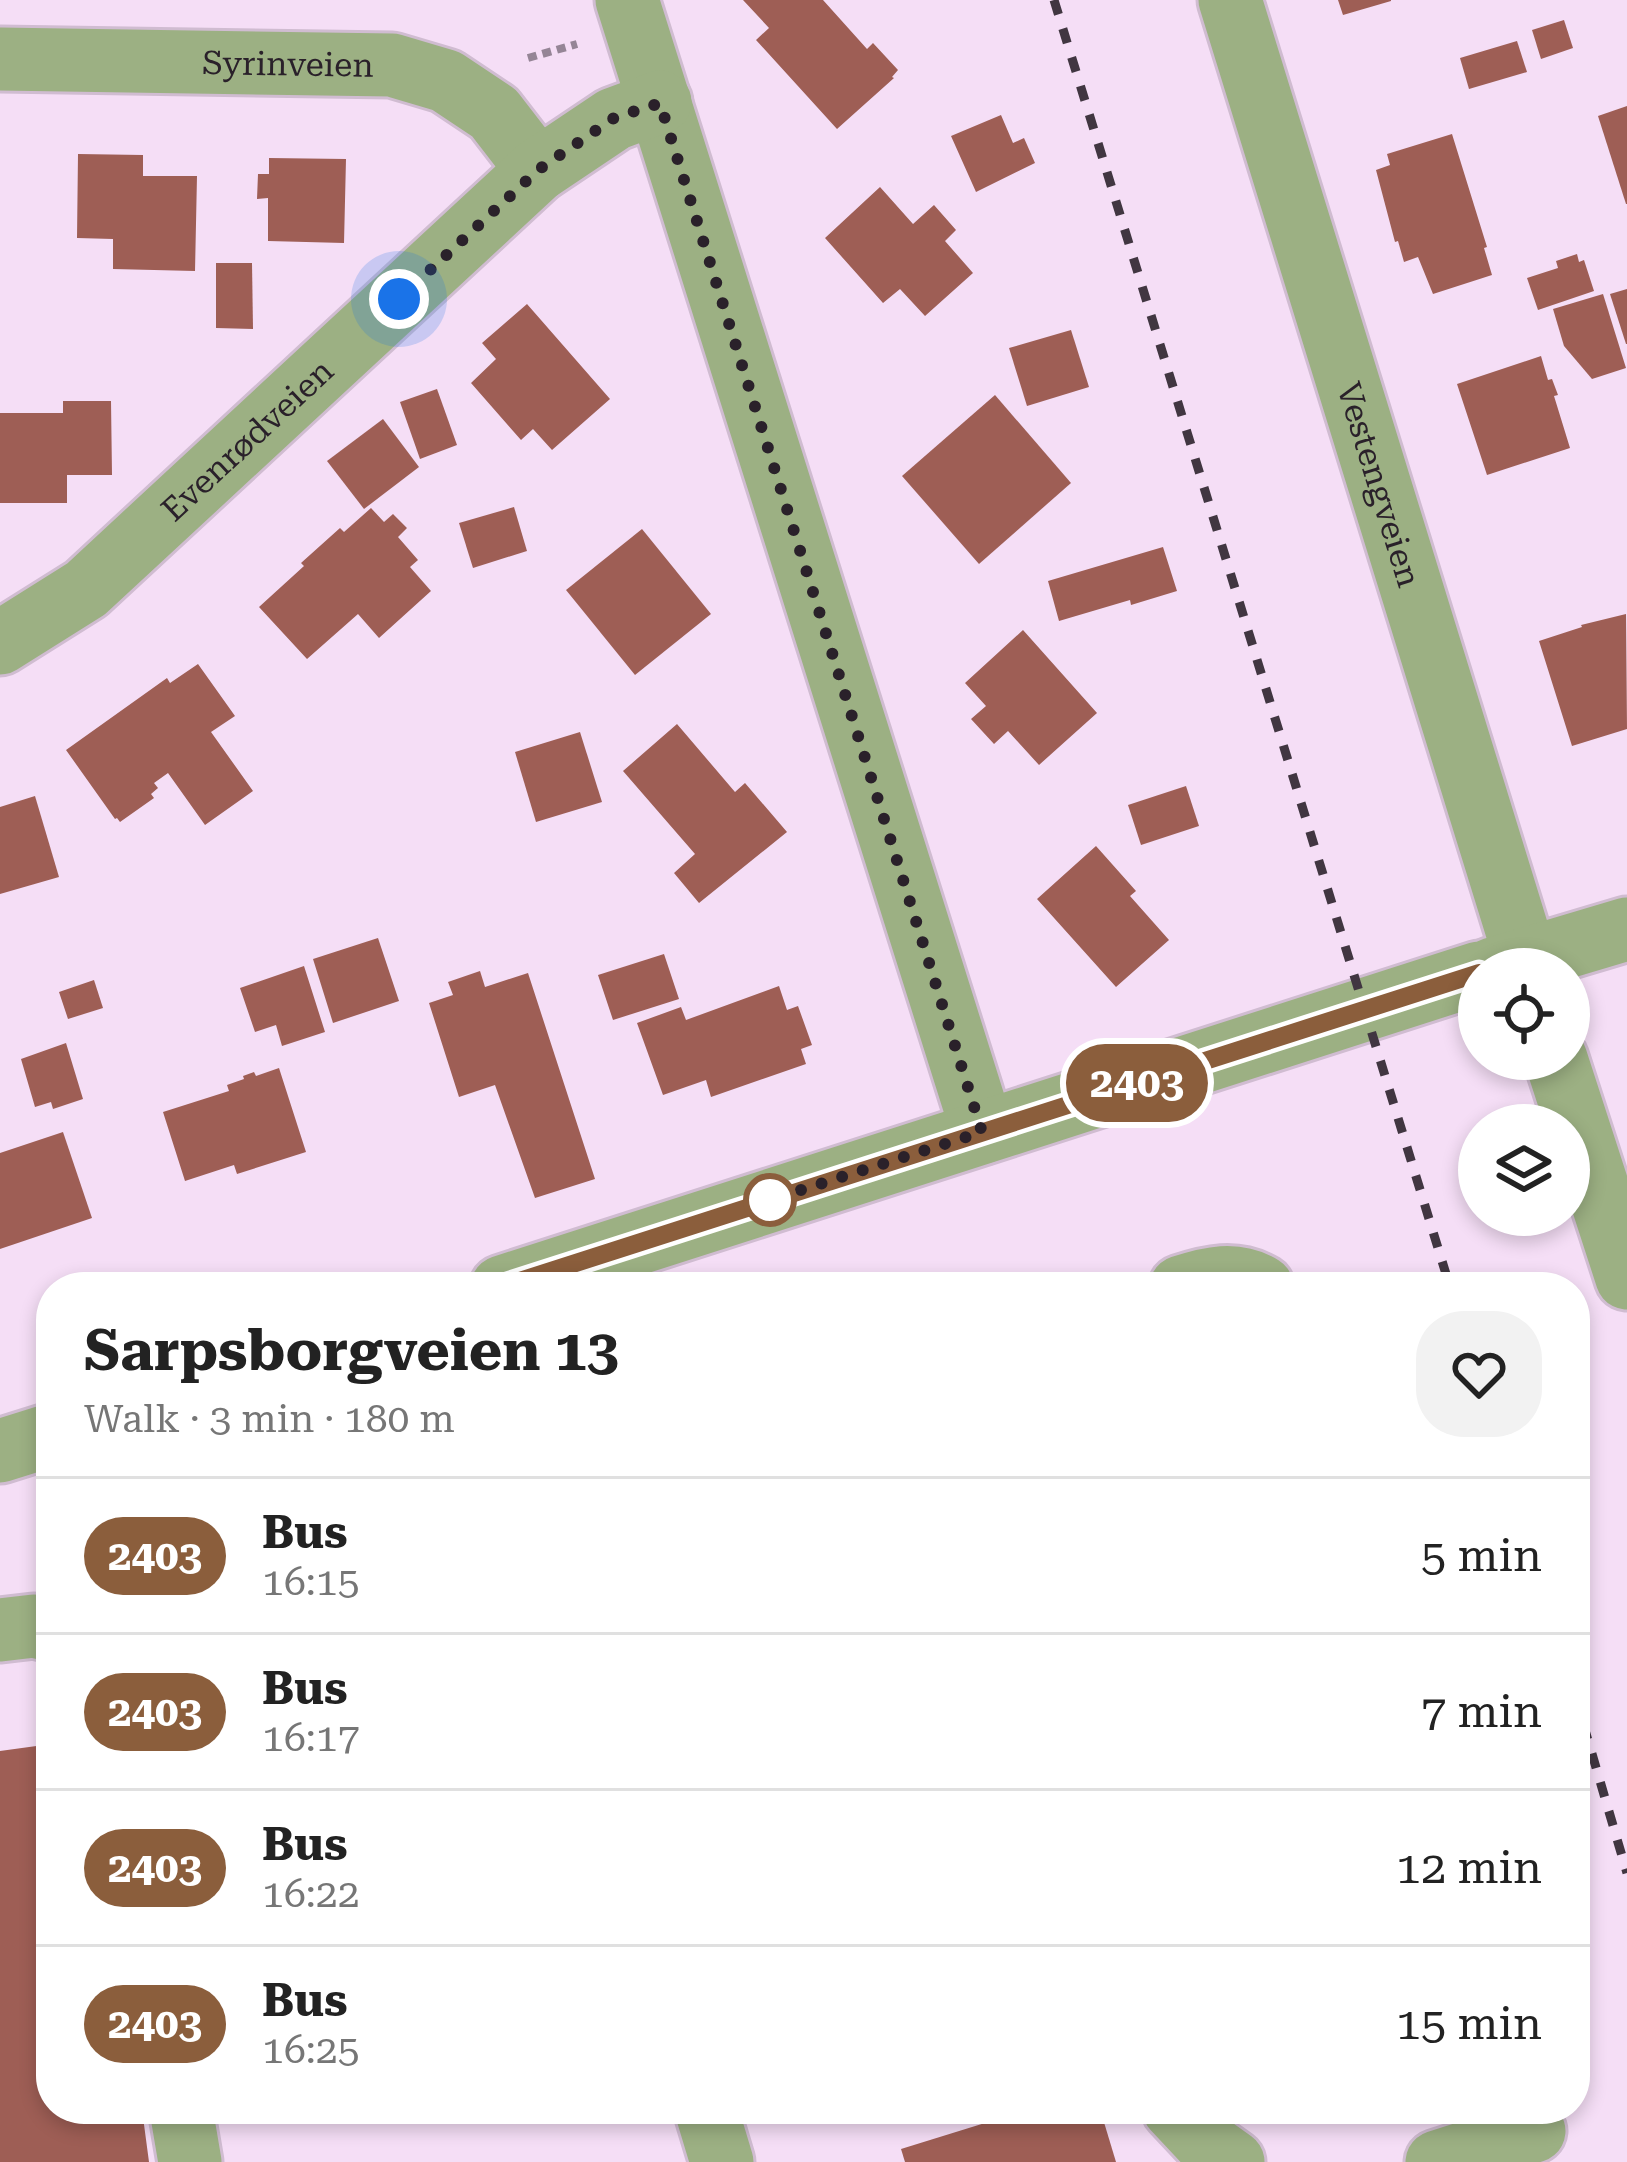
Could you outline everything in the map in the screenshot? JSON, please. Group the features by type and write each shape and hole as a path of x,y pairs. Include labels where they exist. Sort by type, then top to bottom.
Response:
{"street":[{"path":"627,0 982,1132"},
{"name":"Vestengveien","path":"1230,0 1501,948"},
{"name":"Syrinveien","path":"0,59 392,65 446,81 494,113 538,170"},
{"name":"Evenrødveien","path":"0,644 86,589 538,170 614,118 660,103"},
{"path":"1566,948 1627,929"},
{"path":"548,1272 1458,982"},
{"path":"1563,1080 1627,1278"},
{"path":"0,1451 36,1440"},
{"path":"0,1630 36,1626"},
{"path":"184,2124 190,2162"},
{"path":"711,2124 722,2162"},
{"path":"1188,2124 1233,2162"},
{"path":"1437,2162 1536,2134"}],"building":[{"path":"743,0 823,0 867,49 873,43 898,70 837,129 756,40 769,28"},
{"path":"1338,0 1391,0 1391,1 1343,15"},
{"path":"1564,20 1573,48 1541,59 1532,30"},
{"path":"1517,41 1527,72 1469,89 1460,58"},
{"path":"1627,106 1627,204 1626,204 1598,116"},
{"path":"1001,115 1013,143 1024,138 1035,163 976,192 951,136"},
{"path":"1452,134 1492,275 1433,294 1418,257 1404,262 1376,170 1390,165 1387,154"},
{"path":"78,154 143,155 143,176 197,176 195,271 113,269 113,239 77,238"},
{"path":"269,158 346,159 344,243 268,241 268,198 257,199 258,174 269,174"},
{"path":"880,187 913,224 934,205 956,230 945,241 973,273 925,316 900,289 883,303 825,238"},
{"path":"1577,254 1579,262 1584,260 1594,291 1538,310 1527,278 1558,268 1556,261"},
{"path":"216,263 252,263 253,329 216,328"},
{"path":"1627,289 1627,344 1626,344 1610,294"},
{"path":"1603,294 1626,368 1592,379 1564,346 1553,309"},
{"path":"527,304 610,399 552,450 533,429 521,440 471,383 496,359 482,343"},
{"path":"1071,330 1089,387 1027,406 1009,348"},
{"path":"1541,356 1558,395 1554,396 1570,448 1487,475 1457,384"},
{"path":"437,389 457,445 420,459 400,402"},
{"path":"995,395 1071,483 979,564 902,476"},
{"path":"63,401 111,401 112,475 67,475 67,503 0,503 0,413 63,413"},
{"path":"383,419 419,467 364,509 327,461"},
{"path":"514,507 527,551 473,568 459,523"},
{"path":"371,508 384,522 393,514 407,528 398,537 418,560 410,567 431,591 379,638 358,614 307,659 259,607 340,528 344,532"},
{"path":"642,529 711,614 635,675 566,590"},
{"path":"1163,547 1177,591 1059,621 1048,581"},
{"path":"1626,614 1627,729 1572,746 1539,641"},
{"path":"1023,630 1097,713 1039,765 1008,731 994,744 971,719 986,706 965,683"},
{"path":"198,664 235,716 211,732 253,791 205,825 168,773 154,783 158,788 151,794 154,798 120,822 66,750 167,678 170,683"},
{"path":"677,724 735,792 745,783 787,832 699,903 674,873 695,854 623,771"},
{"path":"580,732 602,802 536,822 515,752"},
{"path":"1186,786 1199,826 1141,845 1128,805"},
{"path":"35,796 59,877 0,894 0,807"},
{"path":"1096,846 1136,891 1130,896 1169,940 1116,987 1037,899"},
{"path":"378,938 399,1001 333,1023 313,959"},
{"path":"664,954 679,999 613,1020 598,975"},
{"path":"304,966 325,1032 282,1046 276,1025 255,1032 240,988"},
{"path":"480,971 485,987 528,973 595,1179 535,1198 495,1085 459,1097 429,1003 453,995 448,982"},
{"path":"94,980 103,1008 68,1019 59,992"},
{"path":"779,986 787,1010 798,1006 812,1045 801,1049 806,1064 711,1097 706,1080 663,1095 637,1023 681,1007 686,1020"},
{"path":"66,1043 83,1099 53,1109 51,1102 35,1107 21,1059"},
{"path":"279,1068 306,1152 237,1174 234,1165 185,1181 163,1112 229,1091 227,1085 243,1076"},
{"path":"63,1132 92,1218 0,1249 0,1153"},
{"path":"36,1746 36,2124 144,2124 149,2162 0,2162 0,1751"},
{"path":"982,2124 1105,2124 1116,2162 905,2162 901,2149"}],"railway":[{"path":"1054,0 1445,1272"},
{"path":"1590,1747 1627,1873"}],"bus line":[{"name":"2403","path":"548,1272 1458,980"}],"route":[{"path":"399,299 538,170 614,118 660,103 982,1132 770,1200"}]}
